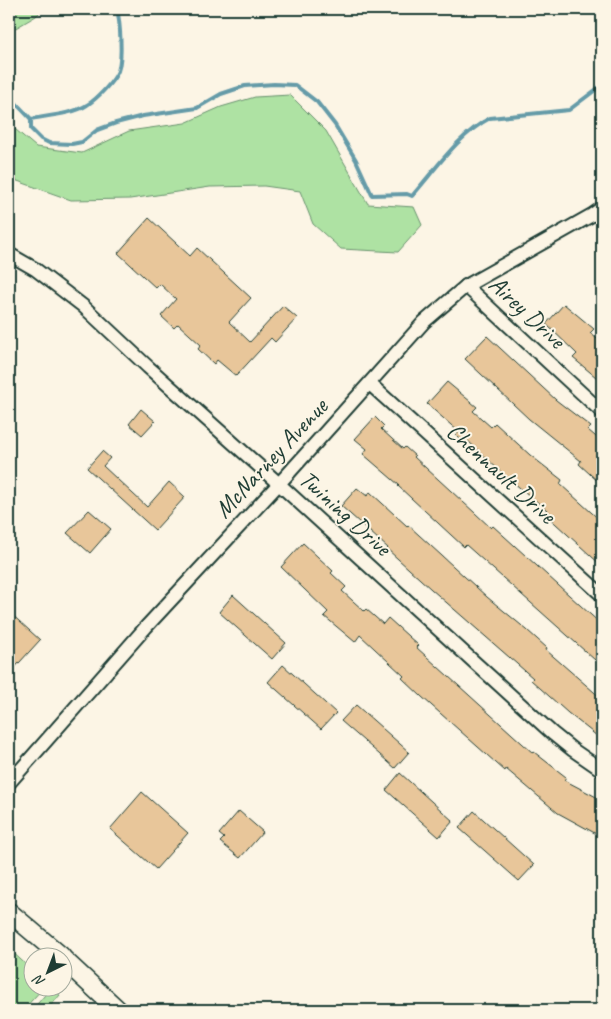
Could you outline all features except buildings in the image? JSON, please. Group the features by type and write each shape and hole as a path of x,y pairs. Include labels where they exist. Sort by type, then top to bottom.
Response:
{"main road":[{"path":"9,912 49,946"},
{"path":"72,966 118,1010"}],"street":[{"path":"597,211 602,224"},
{"name":"McNarney Avenue","path":"9,783 140,634 279,484 424,322 466,286 597,211"},
{"name":"Twining Drive","path":"9,254 35,269 83,306 552,733 602,770"},
{"name":"Airey Drive","path":"466,286 602,412"},
{"name":"Chennault Drive","path":"370,384 602,595"}],"green space":[{"path":"9,9 43,9 36,16 9,32"},
{"path":"290,95 326,131 368,204 414,207 422,225 398,252 341,249 313,224 300,191 264,186 210,187 130,199 71,200 9,178 9,124 36,147 82,153 129,131 185,123 221,107 255,97"},
{"path":"9,949 22,961 22,996 36,996 23,1010 9,1010"},
{"path":"44,996 59,996 47,1010 32,1010"}],"waterway":[{"path":"31,119 68,113 81,108 95,99 109,85 120,65 121,49 117,9"},
{"path":"31,119 31,129 41,139 49,143 72,144 82,142 97,130 116,123 143,116 197,108 221,94 245,86 295,85 317,102 335,125 356,160 372,195 407,194 412,196 458,143 468,133 490,118 569,110 602,85"},
{"path":"9,96 31,119"}]}
